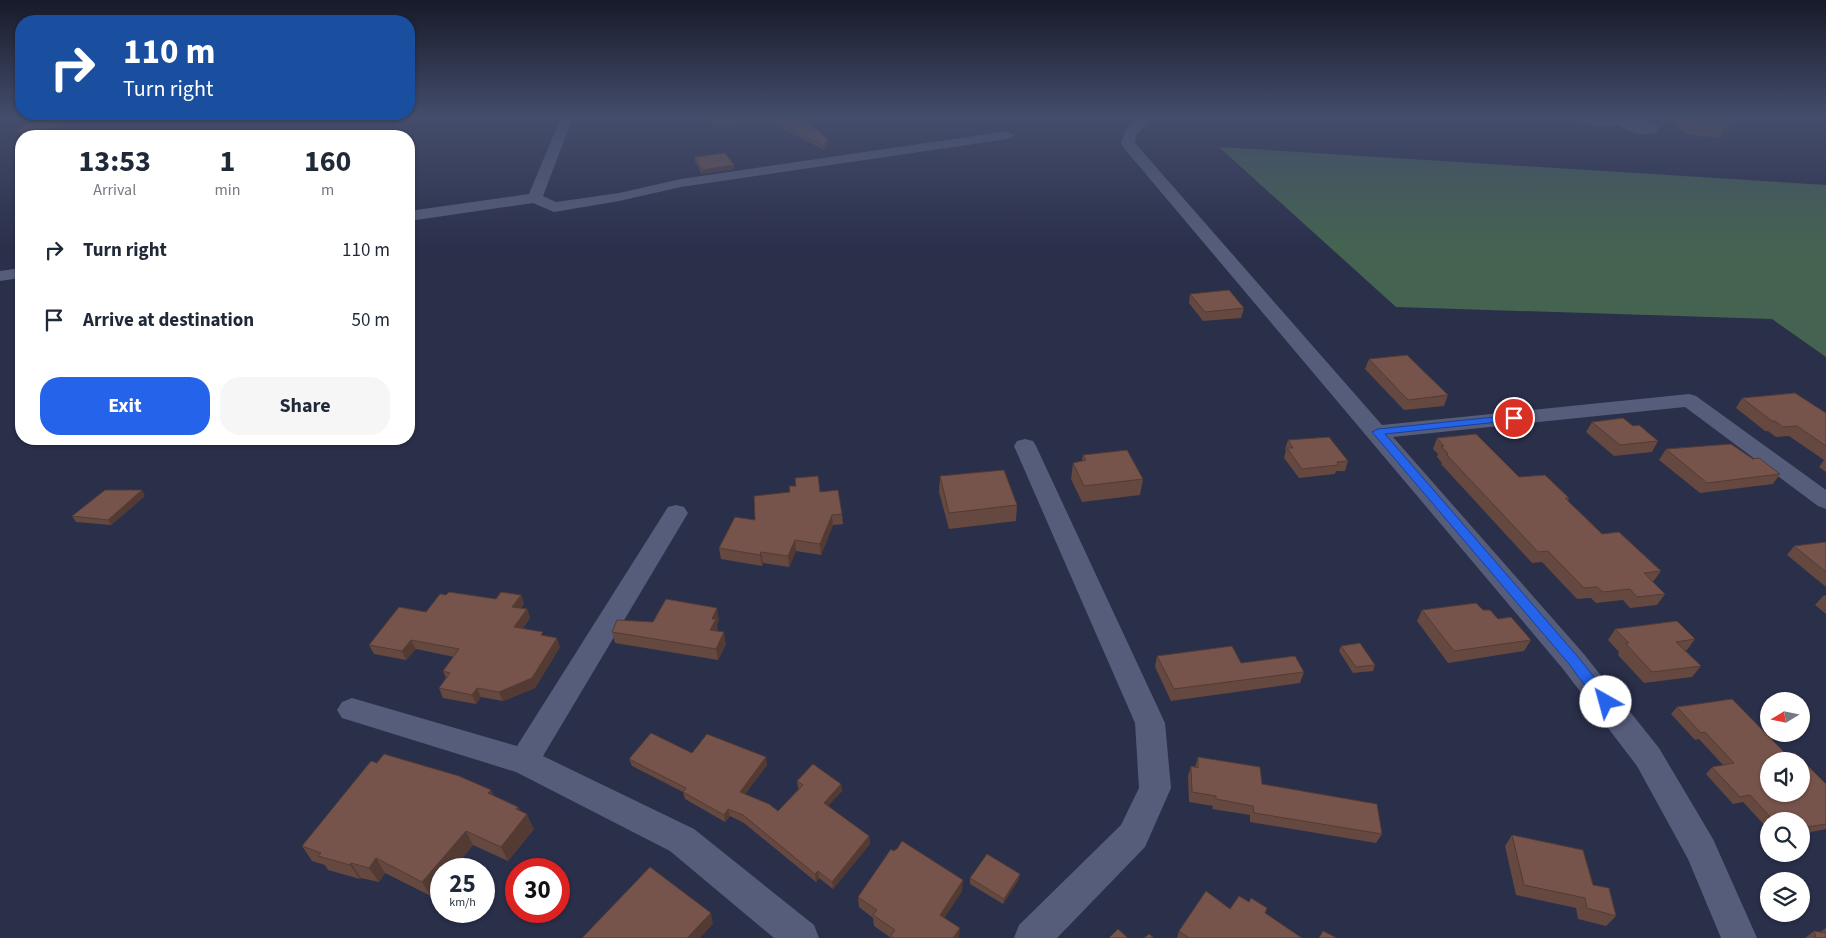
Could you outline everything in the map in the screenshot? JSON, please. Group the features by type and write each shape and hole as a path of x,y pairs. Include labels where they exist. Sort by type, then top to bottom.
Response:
{"street":[{"path":"535,198 550,161"},
{"path":"415,215 535,198 554,207 619,197 681,183 832,161"},
{"path":"1143,161 1574,660 1648,757 1701,850 1739,938"},
{"path":"0,276 15,274"},
{"path":"1378,432 1689,400 1826,501"},
{"path":"1025,446 1150,723 1155,788 1133,836 1032,938"},
{"path":"524,761 676,513"},
{"path":"352,710 524,761 682,840 802,938"}],"green space":[{"path":"1234,161 1439,161 1826,185 1826,357 1772,319 1396,307"}],"building":[{"path":"697,161 731,161 734,165 702,170"},
{"path":"1229,290 1244,308 1205,312 1190,294"},
{"path":"1407,355 1448,395 1408,400 1369,359"},
{"path":"1795,393 1826,413 1826,446 1797,426 1783,427 1772,421 1742,398"},
{"path":"1623,418 1633,426 1639,425 1658,441 1620,445 1592,422"},
{"path":"1476,434 1519,477 1545,475 1569,498 1565,498 1602,534 1619,532 1661,571 1644,573 1665,594 1637,597 1630,589 1603,592 1597,587 1584,588 1548,551 1538,552 1446,454 1448,454 1441,446 1444,446 1437,438"},
{"path":"1329,437 1348,461 1337,462 1338,465 1302,469 1287,448 1293,448 1288,440"},
{"path":"1731,444 1753,459 1759,458 1780,474 1707,483 1666,449"},
{"path":"1127,450 1143,479 1084,486 1073,463 1086,460 1083,455"},
{"path":"1004,470 1017,505 949,513 940,476"},
{"path":"818,476 820,492 838,490 842,514 832,515 820,544 795,540 788,556 761,552 760,555 719,548 735,517 755,520 754,496 790,492 789,486 796,486 795,478"},
{"path":"105,490 142,490 108,520 72,516"},
{"path":"1826,542 1826,572 1794,546"},
{"path":"449,592 496,599 501,592 521,595 512,607 527,609 514,627 543,632 541,635 557,638 532,678 499,692 477,688 472,695 439,688 450,673 443,671 459,649 411,640 402,651 369,645 399,607 426,612 440,594 446,595"},
{"path":"666,599 717,608 712,619 716,619 710,630 724,632 716,649 612,632 617,620 653,622"},
{"path":"1476,603 1483,610 1490,610 1498,619 1511,617 1531,640 1454,651 1422,610"},
{"path":"1677,621 1695,639 1676,642 1701,666 1652,672 1625,643 1629,643 1615,629"},
{"path":"1360,643 1375,665 1356,667 1341,646"},
{"path":"1232,646 1241,663 1295,656 1304,672 1174,689 1157,656"},
{"path":"1732,699 1760,728 1760,742 1774,742 1784,752 1760,752 1760,802 1810,802 1810,768 1826,784 1826,824 1810,827 1810,812 1766,812 1750,795 1740,797 1712,767 1734,763 1705,732 1701,733 1677,707"},
{"path":"651,733 692,753 707,734 766,757 740,792 769,804 778,811 803,785 797,781 813,764 841,784 824,803 869,836 832,882 818,871 815,874 743,815 728,809 724,815 683,792 686,788 629,759"},
{"path":"384,754 459,776 491,790 488,793 518,807 516,809 527,814 501,847 466,831 443,858 430,858 430,873 422,882 376,858 369,868 351,863 350,865 318,856 321,853 302,846 371,761 377,763"},
{"path":"1198,757 1260,767 1262,784 1377,804 1382,834 1254,813 1253,806 1192,792 1191,766 1198,768"},
{"path":"1512,835 1583,850 1593,885 1609,888 1616,916 1587,908 1585,898 1524,885"},
{"path":"902,841 963,880 940,915 960,928 953,938 894,938 891,936 895,930 873,915 877,910 858,897 891,849 893,851 897,849"},
{"path":"987,854 1020,874 1004,899 970,878"},
{"path":"650,867 711,913 687,938 582,938"},
{"path":"1206,891 1230,909 1239,896 1249,902 1251,898 1267,908 1265,913 1302,938 1189,938 1179,931"},
{"path":"1118,929 1128,938 1109,938"},
{"path":"1323,931 1337,938 1319,938"},
{"path":"1814,931 1826,933 1826,938 1816,938"},
{"path":"1149,934 1154,938 1144,938"}],"route":[{"path":"1514,418 1378,432 1574,660 1606,702"}]}
